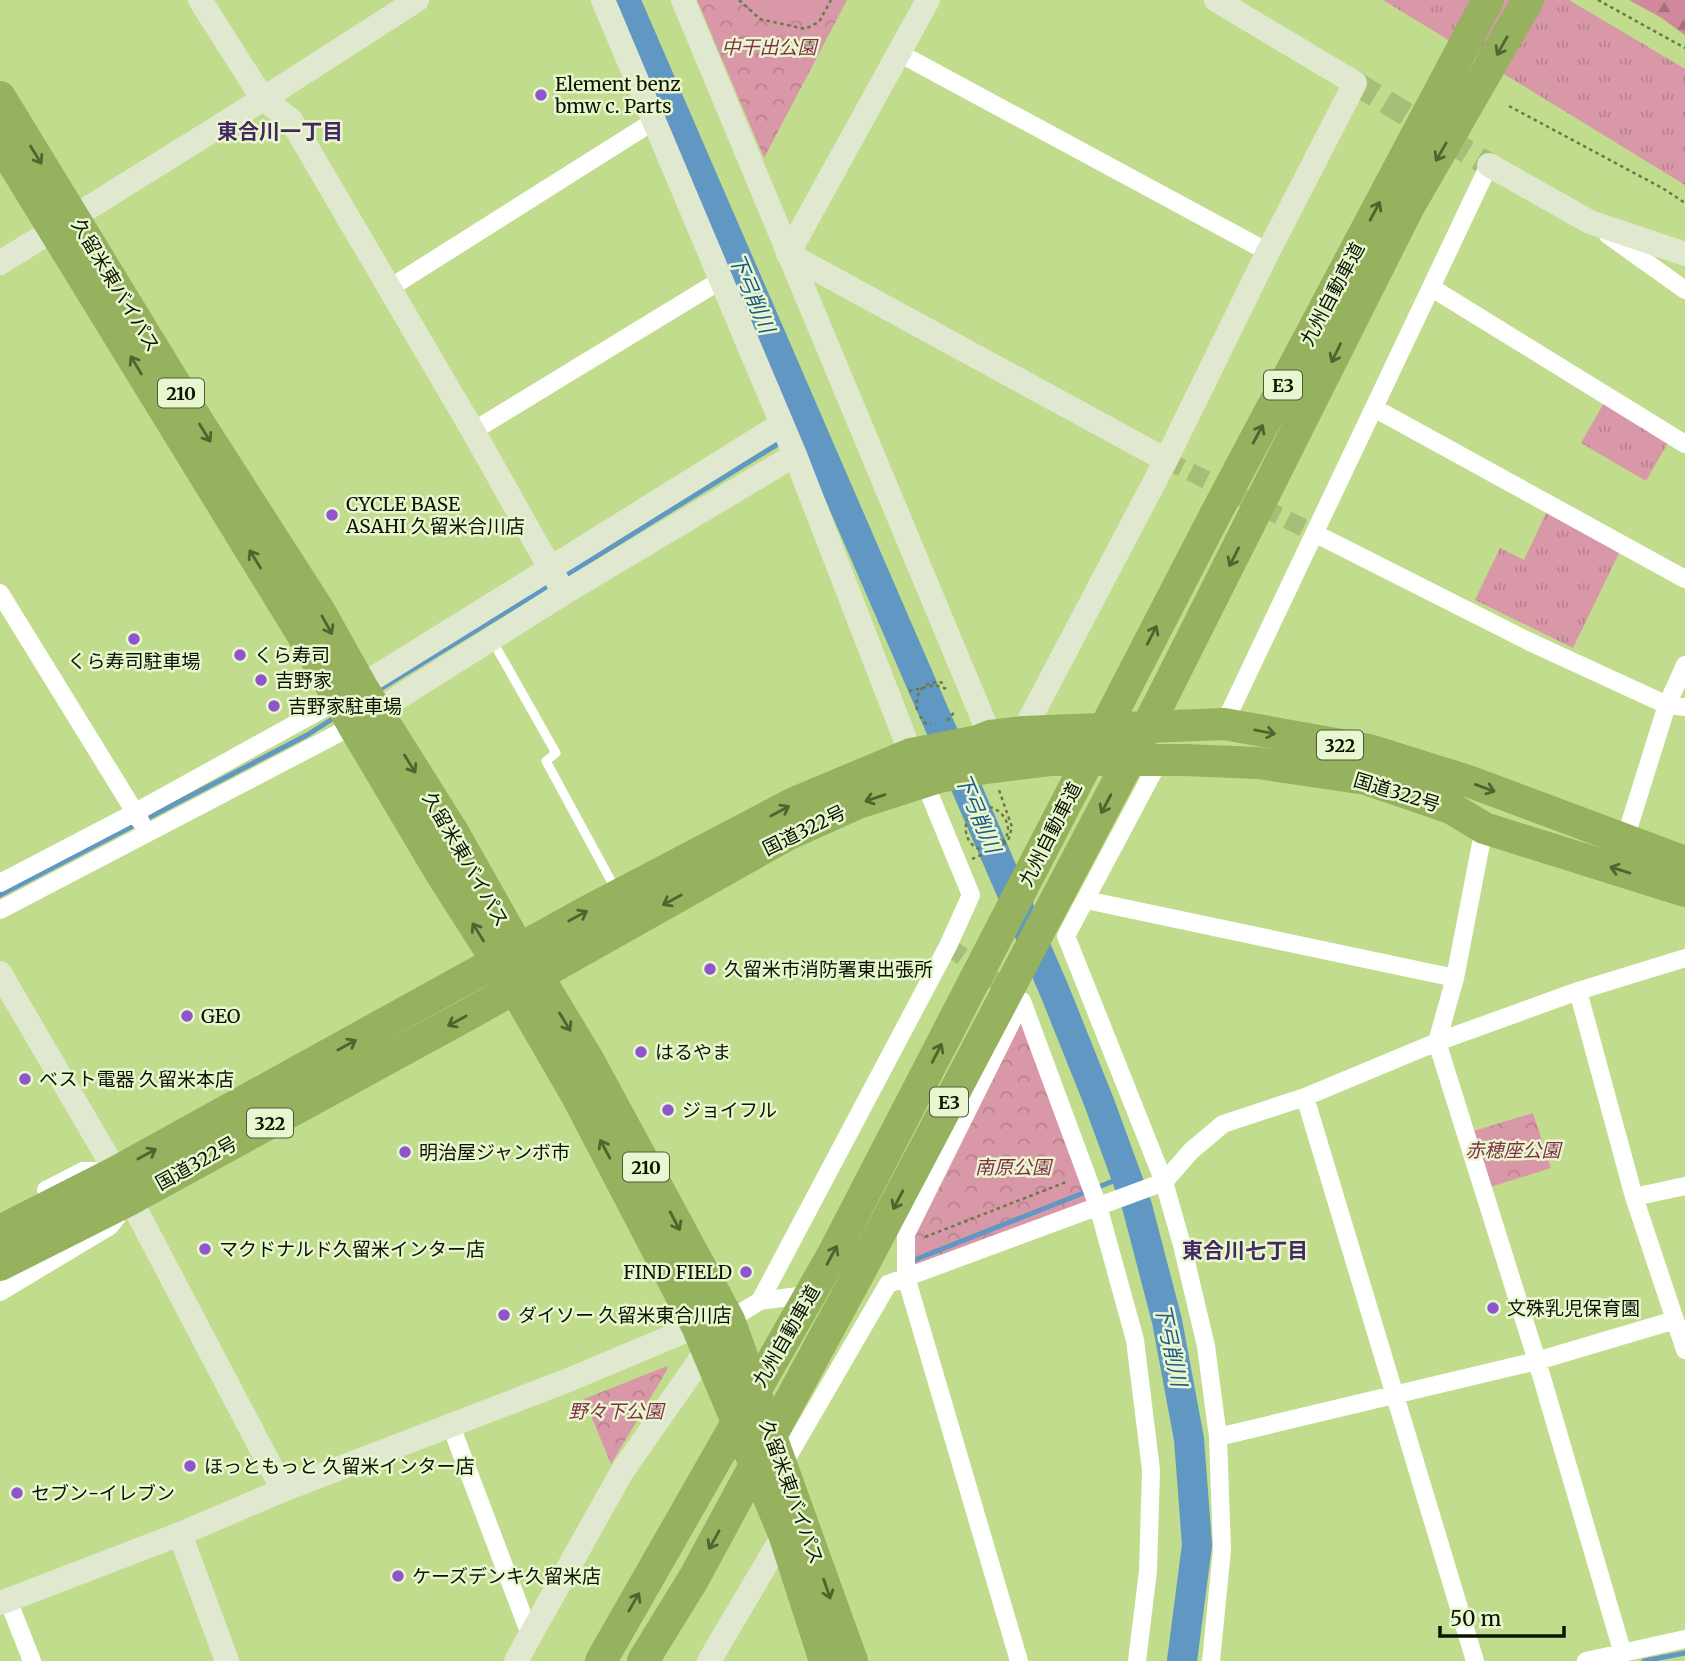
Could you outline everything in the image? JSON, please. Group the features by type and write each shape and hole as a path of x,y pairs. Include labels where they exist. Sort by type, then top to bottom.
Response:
{"highway":[{"name":"九州自動車道","path":"601,1661 832,1256 1121,696 1488,0"},
{"name":"九州自動車道","path":"643,1661 694,1578 858,1275 1161,700 1408,208 1528,0"},
{"name":"久留米東バイパス","path":"0,97 65,224"},
{"name":"久留米東バイパス","path":"0,142 65,224 202,428 320,612 357,705 508,956 589,1061 729,1320 852,1661"},
{"name":"国道322号","path":"0,1265 122,1186 508,956 794,803 984,748 1023,732 1224,724 1369,750 1468,781 1685,862"},
{"name":"国道322号","path":"984,748 1020,765 1050,760 1258,763 1366,779 1451,808 1484,828 1685,891"},
{"name":"国道322号","path":"0,1231 122,1186 526,982 785,836 858,803 926,765"},
{"name":"久留米東バイパス","path":"526,982 577,1096 702,1338 784,1534 825,1661"},
{"path":"651,1661 694,1578"}],"street":[{"path":"200,0 263,99 291,120 564,593"},
{"path":"0,263 416,0"},
{"path":"603,0 795,455 890,699 926,765 958,864 971,895 948,946 760,1301"},
{"path":"682,0 788,254 984,748"},
{"path":"788,254 928,0"},
{"path":"1020,765 1023,732 1166,460 1355,83 1216,0"},
{"path":"900,52 1268,252"},
{"path":"388,289 654,121"},
{"path":"1224,724 1489,165 1590,222 1685,290"},
{"path":"1590,222 1685,254"},
{"path":"788,254 1166,460"},
{"path":"473,432 721,280"},
{"path":"1432,288 1685,444"},
{"path":"1374,408 1685,579"},
{"path":"0,910 148,834 357,705 550,568 782,424"},
{"path":"0,883 136,813 491,639 795,455"},
{"path":"1316,534 1530,642 1676,706"},
{"path":"0,593 148,834"},
{"path":"1625,839 1676,706 1685,665"},
{"path":"1159,761 1066,936 1164,1182 1206,1346 1218,1437 1222,1550 1211,1661"},
{"path":"1484,828 1455,978 1437,1042 1537,1361 1622,1654"},
{"path":"1086,900 1455,978"},
{"path":"32,1661 4,1602 451,1426 702,1338 760,1301 888,1284 1164,1182 1191,1151 1223,1124 1305,1097 1437,1042 1578,991 1685,958"},
{"path":"0,973 122,1186 283,1490"},
{"path":"1578,991 1634,1197 1685,1350"},
{"path":"1019,1661 906,1277 906,1234 1022,1000 1098,1206 1135,1340 1151,1470 1148,1571 1137,1661"},
{"path":"1305,1097 1475,1661"},
{"path":"0,1214 83,1171 122,1186"},
{"path":"0,1292 110,1226 122,1186"},
{"path":"1634,1197 1685,1186"},
{"path":"709,1661 784,1534 783,1465 888,1284"},
{"path":"1218,1437 1537,1361 1675,1320"},
{"path":"516,1661 623,1470 702,1338"},
{"path":"451,1426 531,1637"},
{"path":"180,1534 227,1661"},
{"path":"1586,1661 1685,1639"}],"lane":[{"path":"491,639 556,753 546,761 619,895"}],"path":[{"path":"739,0 760,19 805,29 819,22 831,0"},
{"path":"1598,0 1685,48"},
{"path":"1510,106 1664,189 1685,204"},
{"path":"890,699 915,689 935,685 946,688 954,698"},
{"path":"958,864 984,854 1004,841 1008,833 1007,822 1000,811"},
{"path":"906,1244 1066,1182"}],"green space":[{"name":"中干出公園","path":"697,0 847,0 764,158"},
{"path":"747,0 827,0 817,18 789,21 763,12"},
{"path":"1383,0 1569,0 1682,67 1685,69 1685,185"},
{"path":"1629,0 1685,0 1685,35 1660,17"},
{"path":"1604,403 1669,441 1646,481 1581,443"},
{"path":"1547,511 1622,547 1573,648 1475,600 1500,548 1524,560"},
{"name":"南原公園","path":"1022,1001 1098,1206 906,1277 906,1234"},
{"name":"赤穂座公園","path":"1533,1113 1551,1168 1484,1189 1467,1133"},
{"name":"野々下公園","path":"667,1366 667,1370 611,1464 584,1399"}],"waterway":[{"name":"下弓削川","path":"625,0 1055,992 1137,1206 1167,1321 1189,1439 1197,1545 1182,1661"},
{"path":"792,435 808,425"},
{"path":"563,577 781,442"},
{"path":"375,692 552,584"},
{"path":"0,895 307,735 337,716"},
{"path":"909,1262 1126,1176"},
{"path":"1644,1661 1685,1653"}],"tunnel":[{"path":"1355,83 1489,165"},
{"path":"1166,460 1316,534"},
{"path":"948,946 1013,994"}],"place":[{"name":"Element benz bmw c. Parts","path":"541,95"},
{"name":"CYCLE BASE ASAHI 久留米合川店","path":"332,515"},
{"name":"くら寿司駐車場","path":"134,639"},
{"name":"くら寿司","path":"240,655"},
{"name":"吉野家","path":"261,680"},
{"name":"吉野家駐車場","path":"274,706"},
{"name":"久留米市消防署東出張所","path":"710,969"},
{"name":"GEO","path":"187,1016"},
{"name":"はるやま","path":"641,1052"},
{"name":"ベスト電器 久留米本店","path":"25,1079"},
{"name":"ジョイフル","path":"668,1110"},
{"name":"明治屋ジャンボ市","path":"405,1152"},
{"name":"マクドナルド久留米インター店","path":"205,1249"},
{"name":"FIND FIELD","path":"746,1272"},
{"name":"文殊乳児保育園","path":"1493,1308"},
{"name":"ダイソー 久留米東合川店","path":"504,1315"},
{"name":"ほっともっと 久留米インター店","path":"190,1466"},
{"name":"セブン-イレブン","path":"17,1493"},
{"name":"ケーズデンキ久留米店","path":"398,1576"}],"district":[{"name":"東合川一丁目","path":"280,131"},
{"name":"東合川七丁目","path":"1245,1250"}]}
